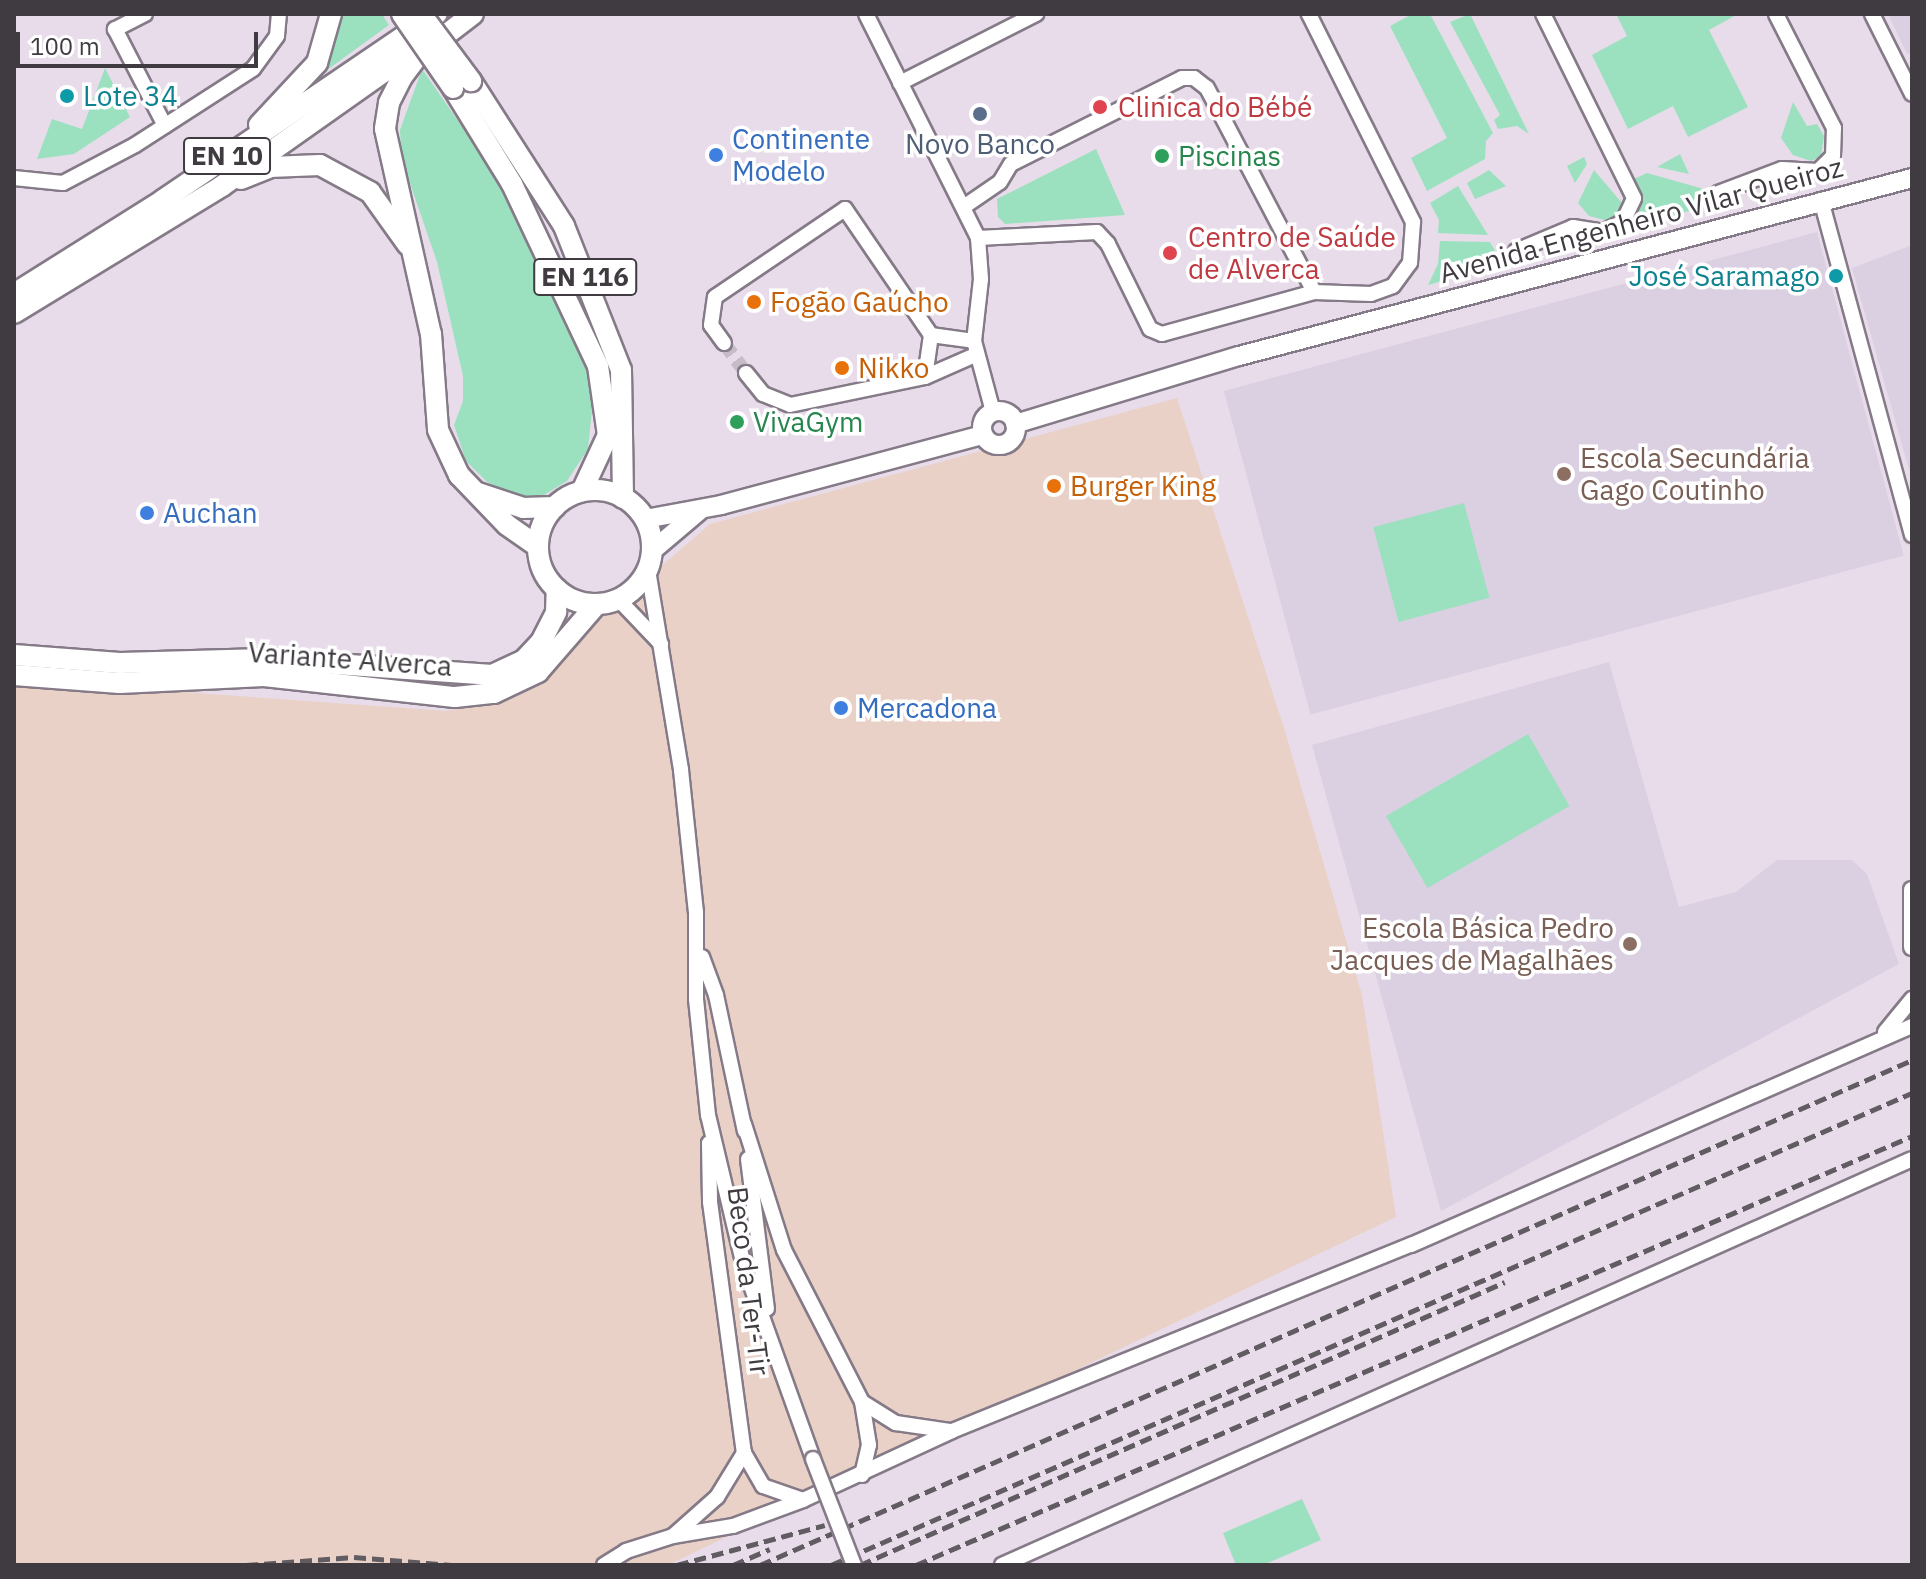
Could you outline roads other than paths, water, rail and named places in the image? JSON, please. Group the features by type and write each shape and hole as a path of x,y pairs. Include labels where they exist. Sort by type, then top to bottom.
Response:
{"main road":[{"path":"236,150 317,63 331,14"},
{"name":"EN 116","path":"402,14 462,84 564,226 621,370 623,498"},
{"name":"EN 116","path":"421,14 462,84 598,366 608,435 582,491"},
{"name":"EN 10","path":"14,294 236,150 437,14"},
{"path":"473,14 417,57 389,103 389,156 415,254 431,334 438,430 459,475 507,525 538,547"},
{"name":"EN 10","path":"14,313 222,186 287,136 473,14"},
{"path":"222,186 270,167 320,165 370,192 415,254"},
{"name":"Avenida Engenheiro Vilar Queiroz","path":"645,519 699,510 983,435 1001,445 1011,440 1015,424 1239,356 1912,178"},
{"path":"983,435 984,419 993,412 1004,412 1015,424"},
{"path":"478,493 523,508 555,507 582,491 623,498 645,519 650,560 619,600 597,604 557,589 546,577 538,547 555,507"},
{"name":"Avenida Engenheiro Vilar Queiroz","path":"650,560 699,510"},
{"name":"Variante Alverca","path":"14,655 120,663 264,659 492,675 524,660 541,642 556,612 557,589"},
{"name":"Variante Alverca","path":"14,675 120,683 264,676 455,697 494,693 538,672 597,604"}],"street":[{"path":"145,14 115,29 165,126"},
{"path":"14,178 49,185 75,180 165,126 253,69 277,36 279,14"},
{"path":"866,14 965,206 978,238 981,279 974,348 993,412"},
{"path":"900,83 1036,14"},
{"path":"978,238 1097,232 1108,244 1150,329 1169,333 1314,292 1371,294 1393,286 1410,263 1416,236 1406,206 1309,14"},
{"path":"1516,251 1573,227 1603,232 1623,222 1634,198 1543,14"},
{"path":"1718,193 1782,169 1818,171 1833,156 1834,128 1776,14"},
{"path":"1872,14 1911,90"},
{"path":"965,206 1000,182 1011,164 1182,78 1194,78 1207,88 1314,292"},
{"path":"1821,200 1912,535"},
{"path":"724,343 711,325 715,297 845,209 931,335 974,348"},
{"path":"925,377 931,335"},
{"path":"746,373 763,394 790,405 925,377 974,348"},
{"path":"650,560 700,949 696,999 708,1115 744,1266 854,1565"},
{"path":"619,600 661,644"},
{"path":"1912,890 1912,947"},
{"path":"700,949 716,995 744,1124 770,1331"},
{"path":"1879,1037 1897,1022 1912,999"},
{"path":"604,1565 626,1551 673,1536 733,1526 803,1500 952,1431 1411,1245 1879,1037 1912,1026"},
{"name":"Beco da Ter-Tir","path":"708,1115 710,1202 744,1453 763,1486 803,1500"},
{"path":"744,1124 784,1250 862,1402 869,1445 862,1475"},
{"path":"1002,1565 1912,1159"},
{"path":"862,1402 896,1423 952,1431"},
{"path":"673,1536 717,1497 744,1453"}],"tunnel":[{"path":"724,343 746,373"}],"railway":[{"path":"760,1565 1912,1060"},
{"path":"831,1565 1912,1093"},
{"path":"916,1565 1912,1136"},
{"path":"860,1565 1505,1282"},
{"path":"677,1565 825,1525"},
{"path":"733,1565 770,1549"},
{"path":"246,1565 354,1557 452,1565"}],"place":[{"name":"Lote 34","path":"67,96"},
{"name":"Clinica do Bébé","path":"1100,107"},
{"name":"Novo Banco","path":"980,114"},
{"name":"Continente Modelo","path":"716,155"},
{"name":"Piscinas","path":"1162,156"},
{"name":"Centro de Saúde de Alverca","path":"1170,253"},
{"name":"José Saramago","path":"1836,276"},
{"name":"Fogão Gaúcho","path":"754,302"},
{"name":"Nikko","path":"842,368"},
{"name":"VivaGym","path":"737,422"},
{"name":"Escola Secundária Gago Coutinho","path":"1564,474"},
{"name":"Burger King","path":"1054,486"},
{"name":"Auchan","path":"147,513"},
{"name":"Mercadona","path":"841,708"},
{"name":"Escola Básica Pedro Jacques de Magalhães","path":"1630,944"}]}
